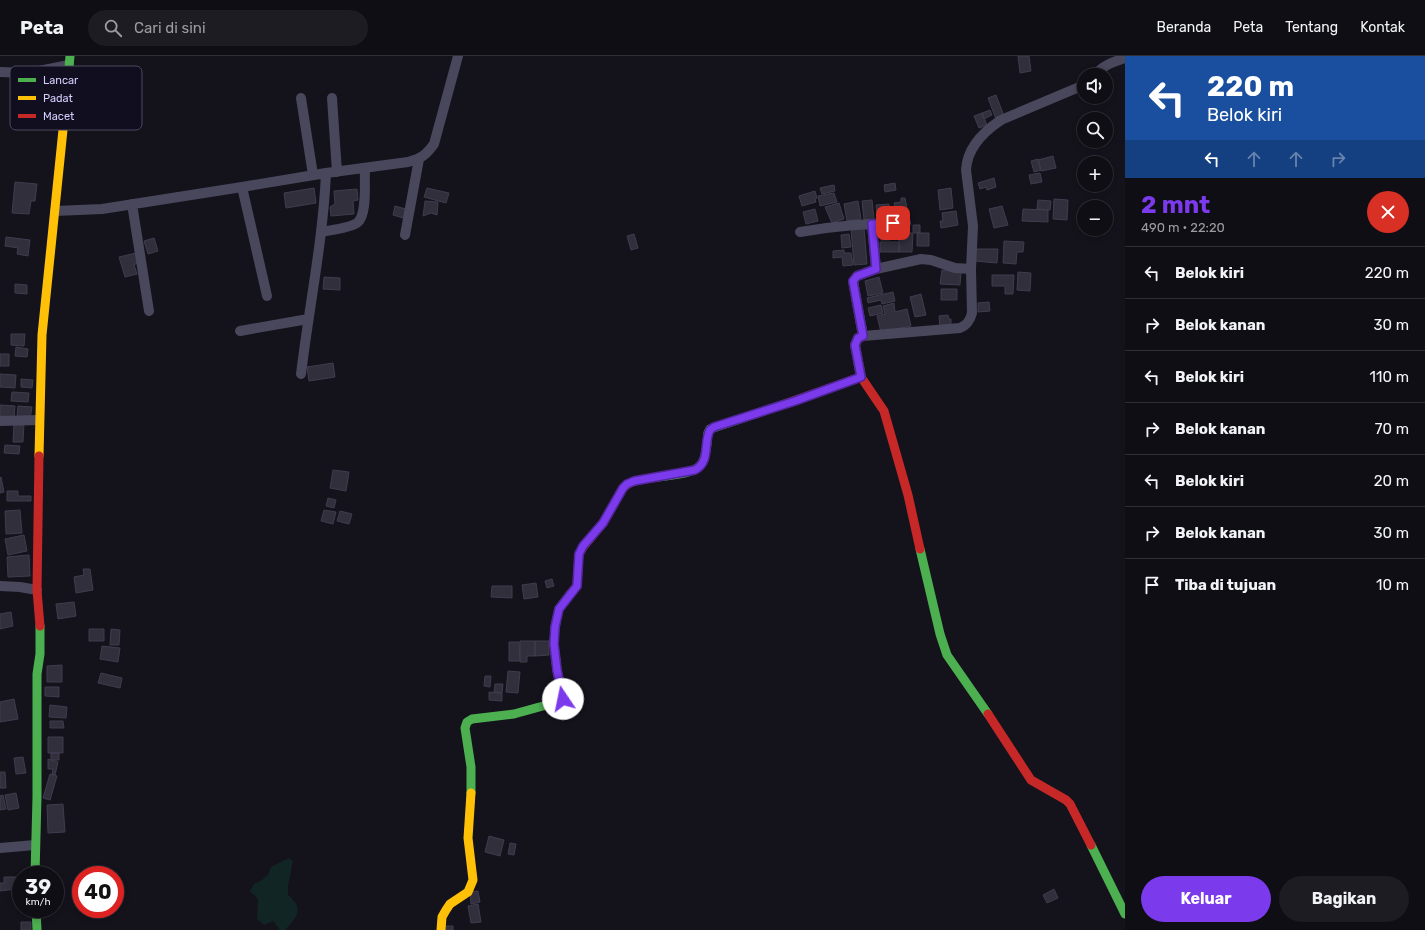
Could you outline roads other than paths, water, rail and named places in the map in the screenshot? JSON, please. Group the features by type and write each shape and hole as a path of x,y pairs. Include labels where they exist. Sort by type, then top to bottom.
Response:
{"street":[{"path":"55,211 102,209 242,188 326,173 408,162 419,159 428,153 434,144 458,56"},
{"path":"1101,68 1105,65 1125,58"},
{"path":"52,66 70,60"},
{"path":"0,72 10,73"},
{"path":"1077,88 1001,120 994,125 972,148 966,170 973,226 971,269 972,313 965,326 953,329 863,336 858,338 855,345 861,377 884,411 908,495 940,634 947,655 1002,734 1031,780 1066,800 1070,804 1125,914"},
{"path":"301,98 313,175"},
{"path":"332,98 337,172"},
{"path":"35,866 37,797 37,689 41,633 37,590 39,420 41,400 40,369 58,165 63,130"},
{"path":"405,235 419,159"},
{"path":"321,232 352,225 358,222 363,215 365,168"},
{"path":"301,374 321,232 326,173"},
{"path":"242,188 267,296"},
{"path":"132,204 149,311"},
{"path":"800,232 822,228 906,223"},
{"path":"872,224 876,269"},
{"path":"863,336 853,281 857,276 876,269 925,259 955,268 971,269"},
{"path":"240,331 308,318"},
{"path":"441,930 442,917 446,910 450,904 468,892 473,880 468,838 471,767 465,728 466,724 472,719 514,714 561,701 563,699 557,670 554,644 555,627 559,609 577,586 579,554 583,546 603,523 623,488 627,484 634,481 695,470 701,466 704,460 708,433 714,427 795,401 861,377"},
{"path":"0,420 39,420"},
{"path":"0,586 37,590"},
{"path":"0,848 35,845"},
{"path":"36,918 37,930"}]}
